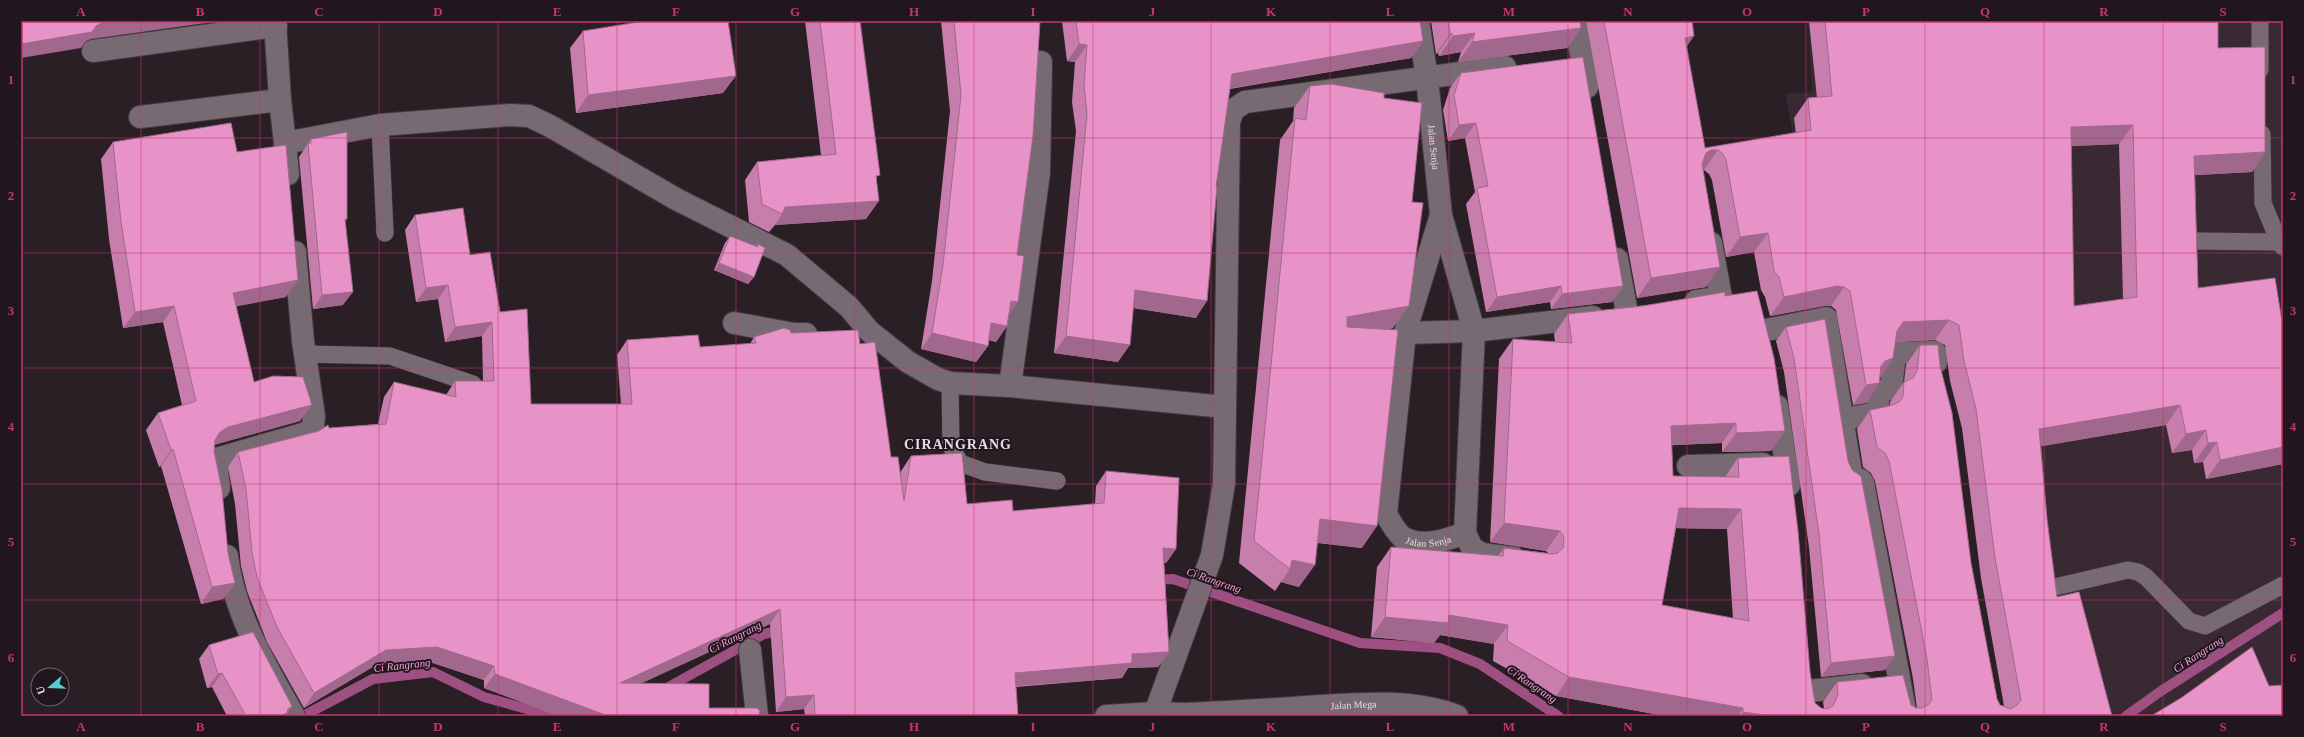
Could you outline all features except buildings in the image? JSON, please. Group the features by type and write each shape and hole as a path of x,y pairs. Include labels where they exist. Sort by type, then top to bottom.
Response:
{"street":[{"name":"Jalan Senja","path":"1418,21 1427,78 1441,216 1474,331 1466,533 1442,542 1423,543 1402,536 1386,514 1405,333 1441,216"},
{"path":"1575,21 1590,105"},
{"path":"93,52 276,24 280,100 289,190"},
{"path":"1559,62 1582,59"},
{"path":"1010,386 1038,173 1041,62"},
{"path":"1155,714 1212,555 1224,484 1228,122 1233,110 1245,102 1529,65"},
{"path":"140,117 280,100"},
{"path":"285,143 380,125 510,115 529,116 550,126 676,199 787,255 849,307 869,331 922,370 938,379 950,383 1010,386 1224,407"},
{"path":"1674,305 1730,296 1707,220"},
{"path":"223,505 216,459 306,433 313,427 314,416 303,341 293,230"},
{"path":"1613,236 1626,313"},
{"path":"1405,333 1474,331 1650,309"},
{"path":"1757,309 1767,353"},
{"path":"1761,331 1826,318 1851,473 1852,476 1864,483 1881,588 1901,681 1906,716"},
{"path":"734,323 794,334 869,331"},
{"path":"1842,419 1874,414 1878,411 1878,392 1891,389 1894,353 1935,352 1938,383"},
{"path":"1774,389 1791,502"},
{"path":"1688,466 1786,463"},
{"path":"1466,533 1472,548 1482,554 1532,561"},
{"path":"225,535 228,568 235,594 256,647 294,716"},
{"path":"750,650 757,716"},
{"path":"1806,669 1810,700 1901,681"},
{"name":"Jalan Mega","path":"1106,716 1371,710 1412,706 1446,712 1457,716"}],"lane":[{"path":"2260,21 2261,84"},
{"path":"2194,241 2281,244 2263,203 2261,116"},
{"path":"380,125 385,233"},
{"path":"306,354 390,356 473,384"},
{"path":"950,383 951,446 960,463 985,472 1057,481"},
{"path":"2055,587 2128,570 2138,572 2146,577 2189,620 2205,626 2283,585"}],"shaded area":[{"path":"1808,21 2283,21 2283,716 2071,716 1996,285 1828,307 1785,94 1812,92"}],"waterway":[{"name":"Ci Rangrang","path":"1151,580 1173,579 1360,643 1440,648 1480,664 1558,716"},
{"name":"Ci Rangrang","path":"2126,716 2161,691 2283,613"},
{"name":"Ci Rangrang","path":"663,690 764,634 783,630"},
{"name":"Ci Rangrang","path":"303,716 373,679 433,672 484,697 552,716"}],"district":[{"name":"CIRANGRANG","path":"958,444"}]}
